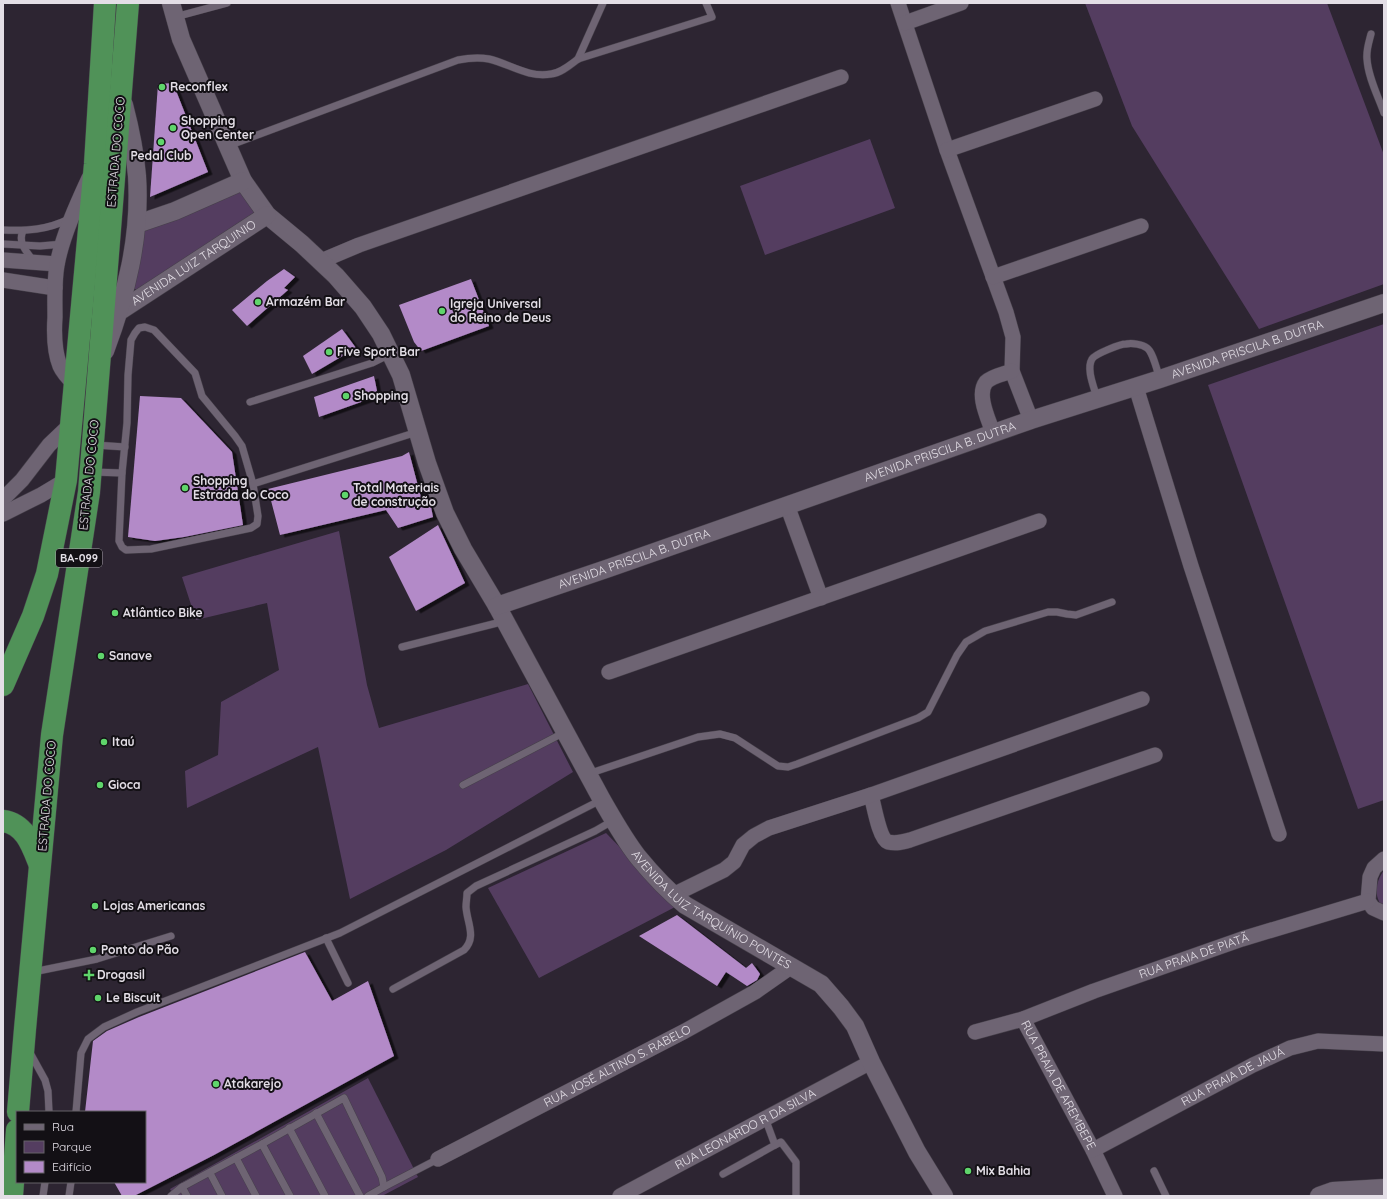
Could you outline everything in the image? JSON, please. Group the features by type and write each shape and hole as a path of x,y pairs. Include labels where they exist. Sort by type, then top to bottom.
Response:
{"highway":[{"name":"ESTRADA DO COCO","path":"5,675 33,616 47,574 66,480 94,164 105,3"},
{"name":"ESTRADA DO COCO","path":"18,1111 52,735 91,472 128,3"},
{"path":"3,821 11,822 21,829 30,840 40,866"},
{"path":"12,1196 16,1143"}],"street":[{"path":"898,3 947,150 1006,312 1013,337 1012,371 1031,420"},
{"path":"905,23 961,3"},
{"name":"AVENIDA LUIZ TARQUINIO","path":"172,10 181,39 243,181 266,215 321,261 336,276 381,334 401,375 427,463 445,513 463,549 497,606"},
{"path":"321,261 359,245 840,77"},
{"path":"99,367 120,311 133,257 137,224 137,176 133,147 121,91"},
{"path":"947,150 1095,99"},
{"path":"75,385 60,365 56,353 54,330 57,264 72,218 94,164"},
{"path":"137,224 175,211 243,181"},
{"name":"AVENIDA LUIZ TARQUINIO","path":"120,311 266,215"},
{"path":"993,277 1141,226"},
{"path":"3,260 57,264"},
{"path":"34,262 32,273 34,285"},
{"path":"3,280 55,288"},
{"name":"AVENIDA PRISCILA B. DUTRA","path":"497,606 1031,420 1136,387 1384,303"},
{"path":"993,433 983,402 982,389 987,382 994,377 1012,371"},
{"path":"1136,387 1191,566 1279,834"},
{"path":"3,499 22,480 49,445 71,424"},
{"path":"3,514 41,495 66,480"},
{"path":"787,505 821,598"},
{"path":"609,672 1039,521"},
{"name":"AVENIDA LUIZ TARQUÍNIO PONTES","path":"497,606 602,800 638,857 673,895 685,905 821,984 841,1007 854,1026 917,1152 944,1196"},
{"path":"673,895 724,870 734,862 743,845 754,836 770,828 871,795 1142,699"},
{"path":"871,795 882,836 888,841 897,843 910,840 1155,755"},
{"path":"1384,859 1374,868 1370,877 1368,901 1373,908 1384,913"},
{"name":"RUA PRAIA DE PIATÃ","path":"1023,1019 1094,991 1242,939 1368,901"},
{"name":"RUA JOSÉ ALTINO S. RABELO","path":"438,1159 685,1031 755,992 792,966"},
{"name":"RUA PRAIA DE AREMBEPE","path":"975,1032 1023,1019 1093,1150 1115,1196"},
{"name":"RUA PRAIA DE JAUÁ","path":"1093,1150 1253,1065 1290,1048 1318,1041 1384,1044"},
{"name":"RUA LEONARDO R DA SILVA","path":"620,1196 871,1062"},
{"path":"1319,1196 1333,1191 1384,1188"}],"lane":[{"path":"172,10 228,3"},
{"path":"578,60 604,3"},
{"path":"228,146 458,60 470,58 488,59 523,72 540,75 552,74 578,60 712,17 706,3"},
{"path":"1371,34 1367,58 1369,70 1384,113"},
{"path":"3,230 23,231 50,227 72,218"},
{"path":"23,231 21,238 23,245 34,262"},
{"path":"3,244 40,246 63,244"},
{"path":"145,327 154,330 160,335 195,373 202,396 242,446 254,484 258,516 257,524 252,528 151,549 126,550 122,547 120,541 122,473 125,447 131,340 139,328 145,327"},
{"path":"1097,399 1090,370 1092,358 1097,354 1125,344 1140,344 1147,347 1160,379"},
{"path":"250,402 372,363 390,354"},
{"path":"254,484 418,432"},
{"path":"93,445 125,447"},
{"path":"91,472 122,473"},
{"path":"588,774 698,737 720,734 736,738 778,766 788,767 918,718 928,712 956,655 966,642 985,631 1048,612 1076,615 1112,602"},
{"path":"402,647 505,621"},
{"path":"463,785 565,732"},
{"path":"76,1111 81,1053 88,1038 104,1027 137,1012 346,930 602,800"},
{"path":"393,989 464,950 470,945 472,938 466,906 467,893 476,886 588,835 614,820"},
{"path":"31,972 97,959 171,936"},
{"path":"326,938 348,983"},
{"path":"24,1044 45,1080 48,1091 49,1111"},
{"path":"171,1196 182,1187 210,1173 344,1098 382,1178 384,1188"},
{"path":"316,1113 360,1196"},
{"path":"765,1118 775,1144"},
{"path":"289,1128 325,1196"},
{"path":"723,1174 781,1142 796,1162 796,1196"},
{"path":"262,1144 290,1196"},
{"path":"236,1158 256,1196"},
{"path":"368,1196 438,1159"},
{"path":"1154,1171 1166,1196"},
{"path":"210,1173 222,1196"},
{"path":"43,1196 45,1183"},
{"path":"69,1196 71,1183"},
{"path":"182,1187 187,1196"}],"green space":[{"path":"1085,3 1327,3 1384,155 1384,284 1259,329 1132,126"},
{"path":"870,139 895,208 765,255 740,186"},
{"path":"242,188 259,215 140,292 132,287 144,230"},
{"path":"1384,324 1384,800 1358,809 1208,385"},
{"path":"339,531 367,685 379,728 528,684 573,772 446,850 350,899 318,747 187,808 185,771 218,755 221,702 279,670 267,603 196,620 182,577"},
{"path":"606,833 677,906 539,978 488,888"},
{"path":"1384,870 1384,909 1380,904 1376,890"},
{"path":"368,1078 418,1177 382,1196 174,1196 170,1189"}],"building":[{"name":"Shopping Open Center","path":"173,83 208,172 150,197 158,84"},
{"name":"Armazém Bar","path":"284,269 295,277 284,288 288,290 247,326 232,310"},
{"name":"Igreja Universal do Reino de Deus","path":"471,279 489,326 421,351 414,342 399,305"},
{"name":"Five Sport Bar","path":"342,329 356,348 312,374 303,356"},
{"name":"Shopping","path":"374,376 378,396 319,417 314,397"},
{"name":"Shopping Estrada do Coco","path":"140,396 181,398 232,452 243,525 184,537 155,541 128,537"},
{"name":"Total Materiais de construção","path":"409,452 423,505 430,502 433,517 398,528 386,510 280,535 268,489 402,456"},
{"path":"438,525 465,583 416,611 389,557"},
{"path":"677,915 746,968 752,963 760,974 757,980 747,986 726,972 717,986 639,936"},
{"name":"Atakarejo","path":"305,952 332,1001 368,981 394,1056 214,1155 134,1196 122,1196 115,1183 146,1183 146,1111 85,1111 93,1041 107,1031"}],"place":[{"name":"Reconflex","path":"162,87"},
{"name":"Shopping Open Center","path":"173,128"},
{"name":"Pedal Club","path":"161,142"},
{"name":"Armazém Bar","path":"258,302"},
{"name":"Igreja Universal do Reino de Deus","path":"442,311"},
{"name":"Five Sport Bar","path":"329,352"},
{"name":"Shopping","path":"346,396"},
{"name":"Shopping Estrada do Coco","path":"185,488"},
{"name":"Total Materiais de construção","path":"345,495"},
{"name":"Atlântico Bike","path":"115,613"},
{"name":"Sanave","path":"101,656"},
{"name":"Itaú","path":"104,742"},
{"name":"Gioca","path":"100,785"},
{"name":"Lojas Americanas","path":"95,906"},
{"name":"Ponto do Pão","path":"93,950"},
{"name":"Drogasil","path":"89,975"},
{"name":"Le Biscuit","path":"98,998"},
{"name":"Atakarejo","path":"216,1084"},
{"name":"Mix Bahia","path":"968,1171"}]}
